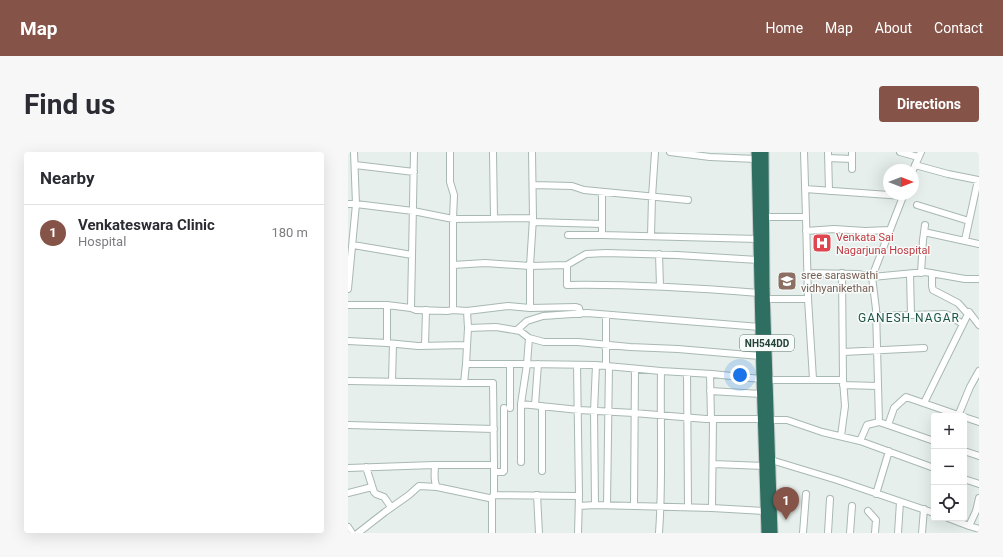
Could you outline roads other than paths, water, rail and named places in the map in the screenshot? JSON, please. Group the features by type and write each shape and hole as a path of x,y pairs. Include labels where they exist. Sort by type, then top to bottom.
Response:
{"highway":[{"name":"NH544DD","path":"764,152 764,217 760,356 764,379 761,394 766,420"},
{"name":"NH544DD","path":"756,155 758,260 761,297 767,463 773,533"},
{"name":"NH544DD","path":"766,533 765,511 767,463"}],"street":[{"path":"348,286 356,204 354,152"},
{"path":"411,308 414,152"},
{"path":"450,152 450,182 454,195 453,310"},
{"path":"493,152 494,218"},
{"path":"530,308 530,266 533,220 532,152"},
{"path":"651,236 655,152"},
{"path":"670,152 756,155"},
{"path":"804,152 808,299 813,379"},
{"path":"900,152 919,155"},
{"path":"829,191 828,155 852,155 852,169"},
{"path":"354,165 414,172"},
{"path":"919,168 979,178 965,240"},
{"path":"533,185 572,186 581,190 688,200"},
{"path":"805,189 883,194"},
{"path":"602,192 602,235"},
{"path":"879,422 876,316 872,277 901,200"},
{"path":"348,204 413,211 453,219 494,218 602,224"},
{"path":"917,205 969,220"},
{"path":"764,217 806,217"},
{"path":"921,273 924,228 979,244"},
{"path":"806,231 834,229 864,231 890,230"},
{"path":"568,235 758,239"},
{"path":"351,247 412,255"},
{"path":"454,265 485,263 530,266 567,265 586,254 606,253 660,254 758,260"},
{"path":"660,254 660,286"},
{"path":"567,265 567,285 599,284 660,286 692,288 761,297 808,299"},
{"path":"807,273 842,273 872,277 925,272 965,278 979,278"},
{"path":"841,436 845,406 843,382 842,273"},
{"path":"932,273 933,290 958,304 968,314 969,312 979,325"},
{"path":"910,274 911,315"},
{"path":"348,305 387,305 416,310 447,311 508,306 530,308 576,306 579,308 580,314"},
{"path":"387,305 392,381"},
{"path":"425,346 426,310"},
{"path":"464,383 468,328 467,310"},
{"path":"517,330 528,321 543,316 580,314 760,327"},
{"path":"876,316 945,314 963,324"},
{"path":"924,403 968,314"},
{"path":"606,315 608,411 607,505"},
{"path":"468,328 496,327 517,330 529,338 544,342 578,342 760,356"},
{"path":"521,462 521,406 529,338"},
{"path":"348,341 418,346 467,345"},
{"path":"843,352 924,348"},
{"path":"466,364 596,365 764,379 813,379 878,386"},
{"path":"348,468 435,465 494,469 503,472 510,364"},
{"path":"535,405 538,364"},
{"path":"577,365 579,410 578,533"},
{"path":"595,505 594,411 596,365"},
{"path":"634,506 635,369"},
{"path":"660,533 661,371"},
{"path":"961,413 970,387 979,371"},
{"path":"688,372 688,507"},
{"path":"710,374 712,419 712,508"},
{"path":"348,381 493,383 494,469 492,533"},
{"path":"710,391 761,394"},
{"path":"888,425 894,408 906,397 952,413"},
{"path":"494,407 507,408 535,405 579,410 634,412 712,419 787,420 822,432 860,440 931,467"},
{"path":"542,406 542,471"},
{"path":"967,418 979,422"},
{"path":"860,440 867,425 879,422 931,440"},
{"path":"348,425 494,429"},
{"path":"876,494 889,452"},
{"path":"967,452 979,456"},
{"path":"712,464 767,463 830,478 931,512"},
{"path":"435,465 434,481 437,487"},
{"path":"366,467 373,490 376,494 385,498 391,508"},
{"path":"967,479 979,484"},
{"path":"358,533 419,486 437,487 489,498 493,496 537,495 579,496"},
{"path":"348,493 372,487"},
{"path":"803,533 806,494"},
{"path":"537,495 539,533"},
{"path":"969,526 976,511 979,498"},
{"path":"828,533 830,499"},
{"path":"898,533 900,502"},
{"path":"579,506 661,506 765,511"},
{"path":"850,533 852,506"},
{"path":"922,533 924,509"},
{"path":"868,511 876,520 875,533"},
{"path":"956,521 979,529"},
{"path":"348,527 352,533"}],"place":[{"name":"Venkata Sai Nagarjuna Hospital","path":"822,243"},
{"name":"sree saraswathi vidhyanikethan","path":"787,281"},
{"name":"Venkateswara Clinic","path":"786,520"}],"district":[{"name":"GANESH NAGAR","path":"909,318"}]}
